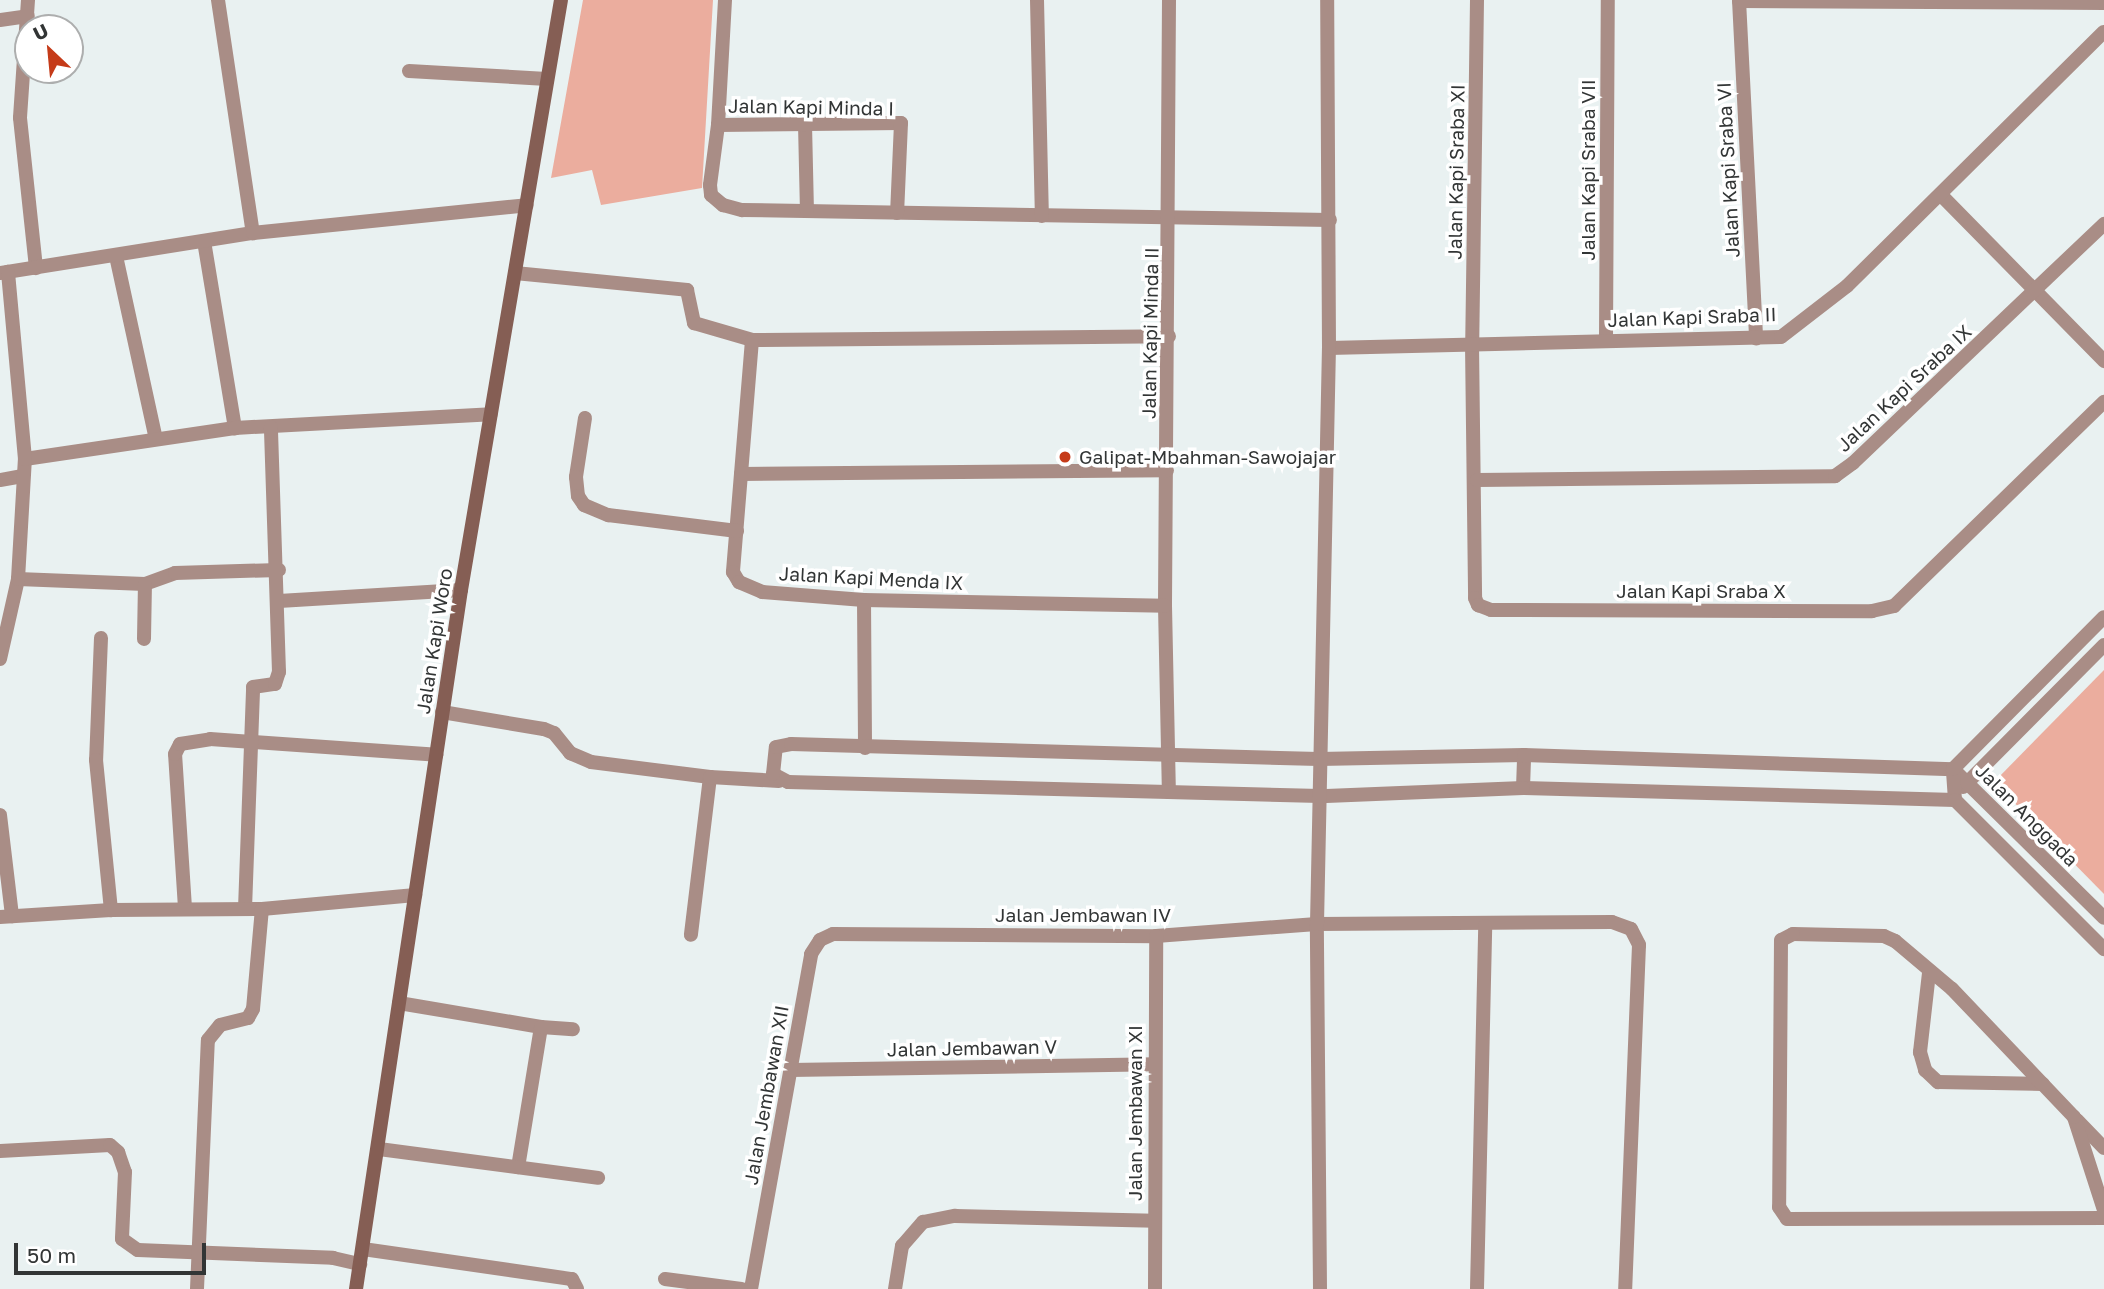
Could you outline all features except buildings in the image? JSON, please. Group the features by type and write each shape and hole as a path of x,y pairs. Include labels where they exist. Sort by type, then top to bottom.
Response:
{"street":[{"path":"218,0 253,233"},
{"name":"Jalan Kapi Woro","path":"356,1289 461,590 561,0"},
{"path":"726,0 718,125 709,185 715,202 742,210 1330,220"},
{"path":"1037,0 1042,216"},
{"name":"Jalan Kapi Minda II","path":"1169,0 1171,218 1165,606 1169,792"},
{"path":"1320,1289 1317,924 1329,348 1327,0"},
{"name":"Jalan Kapi Sraba XI","path":"1472,344 1477,0"},
{"name":"Jalan Kapi Sraba VII","path":"1606,339 1608,0"},
{"path":"1739,1 2104,3"},
{"name":"Jalan Kapi Sraba VI","path":"1739,1 1756,339"},
{"name":"Jalan Kapi Sraba II","path":"1329,348 1606,339 1781,337 1808,320 1941,195 2104,32"},
{"path":"409,71 547,79"},
{"path":"23,84 20,118 36,268"},
{"name":"Jalan Kapi Minda I","path":"718,125 901,123 897,213"},
{"path":"805,124 807,211"},
{"path":"1941,195 2033,293 2104,361"},
{"path":"0,659 18,579 25,459 4,272 116,257 253,233 527,205"},
{"name":"Jalan Kapi Sraba IX","path":"1477,481 1835,475 1853,463 2104,224"},
{"path":"204,241 235,428"},
{"path":"116,257 156,439"},
{"path":"515,273 687,290 694,323 752,340 1169,336"},
{"name":"Jalan Kapi Menda IX","path":"752,340 733,572 747,587 864,600 1165,606"},
{"name":"Jalan Kapi Sraba X","path":"1472,344 1477,481 1475,598 1478,605 1491,610 1872,611 1894,606 2104,402"},
{"path":"25,459 235,428 491,414"},
{"path":"586,418 576,477 578,496 584,505 608,515 737,531"},
{"path":"245,909 253,687 278,680 279,570 271,427"},
{"path":"741,474 1167,470"},
{"path":"0,480 23,476"},
{"path":"18,579 145,584 175,573 279,570"},
{"path":"144,639 145,584"},
{"path":"279,601 461,590"},
{"path":"864,600 865,748"},
{"path":"779,781 774,765 776,747 781,745 1319,759 1524,755 1953,769 2104,617"},
{"path":"101,638 96,760 111,910"},
{"path":"1955,800 1967,782 2104,646"},
{"path":"443,712 544,729 554,733 570,753 591,762 710,777 1320,796 1523,788 1955,800"},
{"path":"185,908 176,750 188,741 251,741 436,755"},
{"path":"1523,788 1524,755"},
{"path":"1953,769 1955,800 2104,949"},
{"name":"Jalan Anggada","path":"1953,769 2104,918"},
{"path":"691,935 710,777"},
{"path":"0,815 6,917 111,910 262,909 415,895"},
{"path":"197,1289 208,1040 220,1026 248,1018 253,1009 262,909"},
{"name":"Jalan Jembawan IV","path":"849,931 1156,936 1317,924 1485,926 1612,922 1631,929 1639,945 1625,1289"},
{"path":"1477,1289 1485,926"},
{"name":"Jalan Jembawan XII","path":"751,1289 811,954 820,940 849,931"},
{"path":"2104,1148 1952,989 1884,936 1793,934 1782,940 1782,1213 1787,1219 2104,1218"},
{"name":"Jalan Jembawan XI","path":"1155,1289 1156,936"},
{"path":"1929,973 1920,1052 1925,1070 1938,1082 2043,1084"},
{"path":"400,1003 541,1027 573,1029"},
{"path":"518,1167 541,1027"},
{"name":"Jalan Jembawan V","path":"790,1070 1155,1064"},
{"path":"2074,1117 2104,1210"},
{"path":"0,1151 110,1145 124,1164 121,1231 126,1245 138,1250 333,1258 360,1264"},
{"path":"379,1149 598,1178"},
{"path":"895,1289 902,1246 923,1222 955,1216 1154,1222"},
{"path":"363,1249 572,1279 577,1289"},
{"path":"665,1279 741,1289"}],"shaded area":[{"path":"583,0 713,0 702,188 601,205 592,170 551,178"},
{"path":"2104,670 2104,894 1994,782"}],"place":[{"name":"Galipat-Mbahman-Sawojajar","path":"1065,457"}]}
